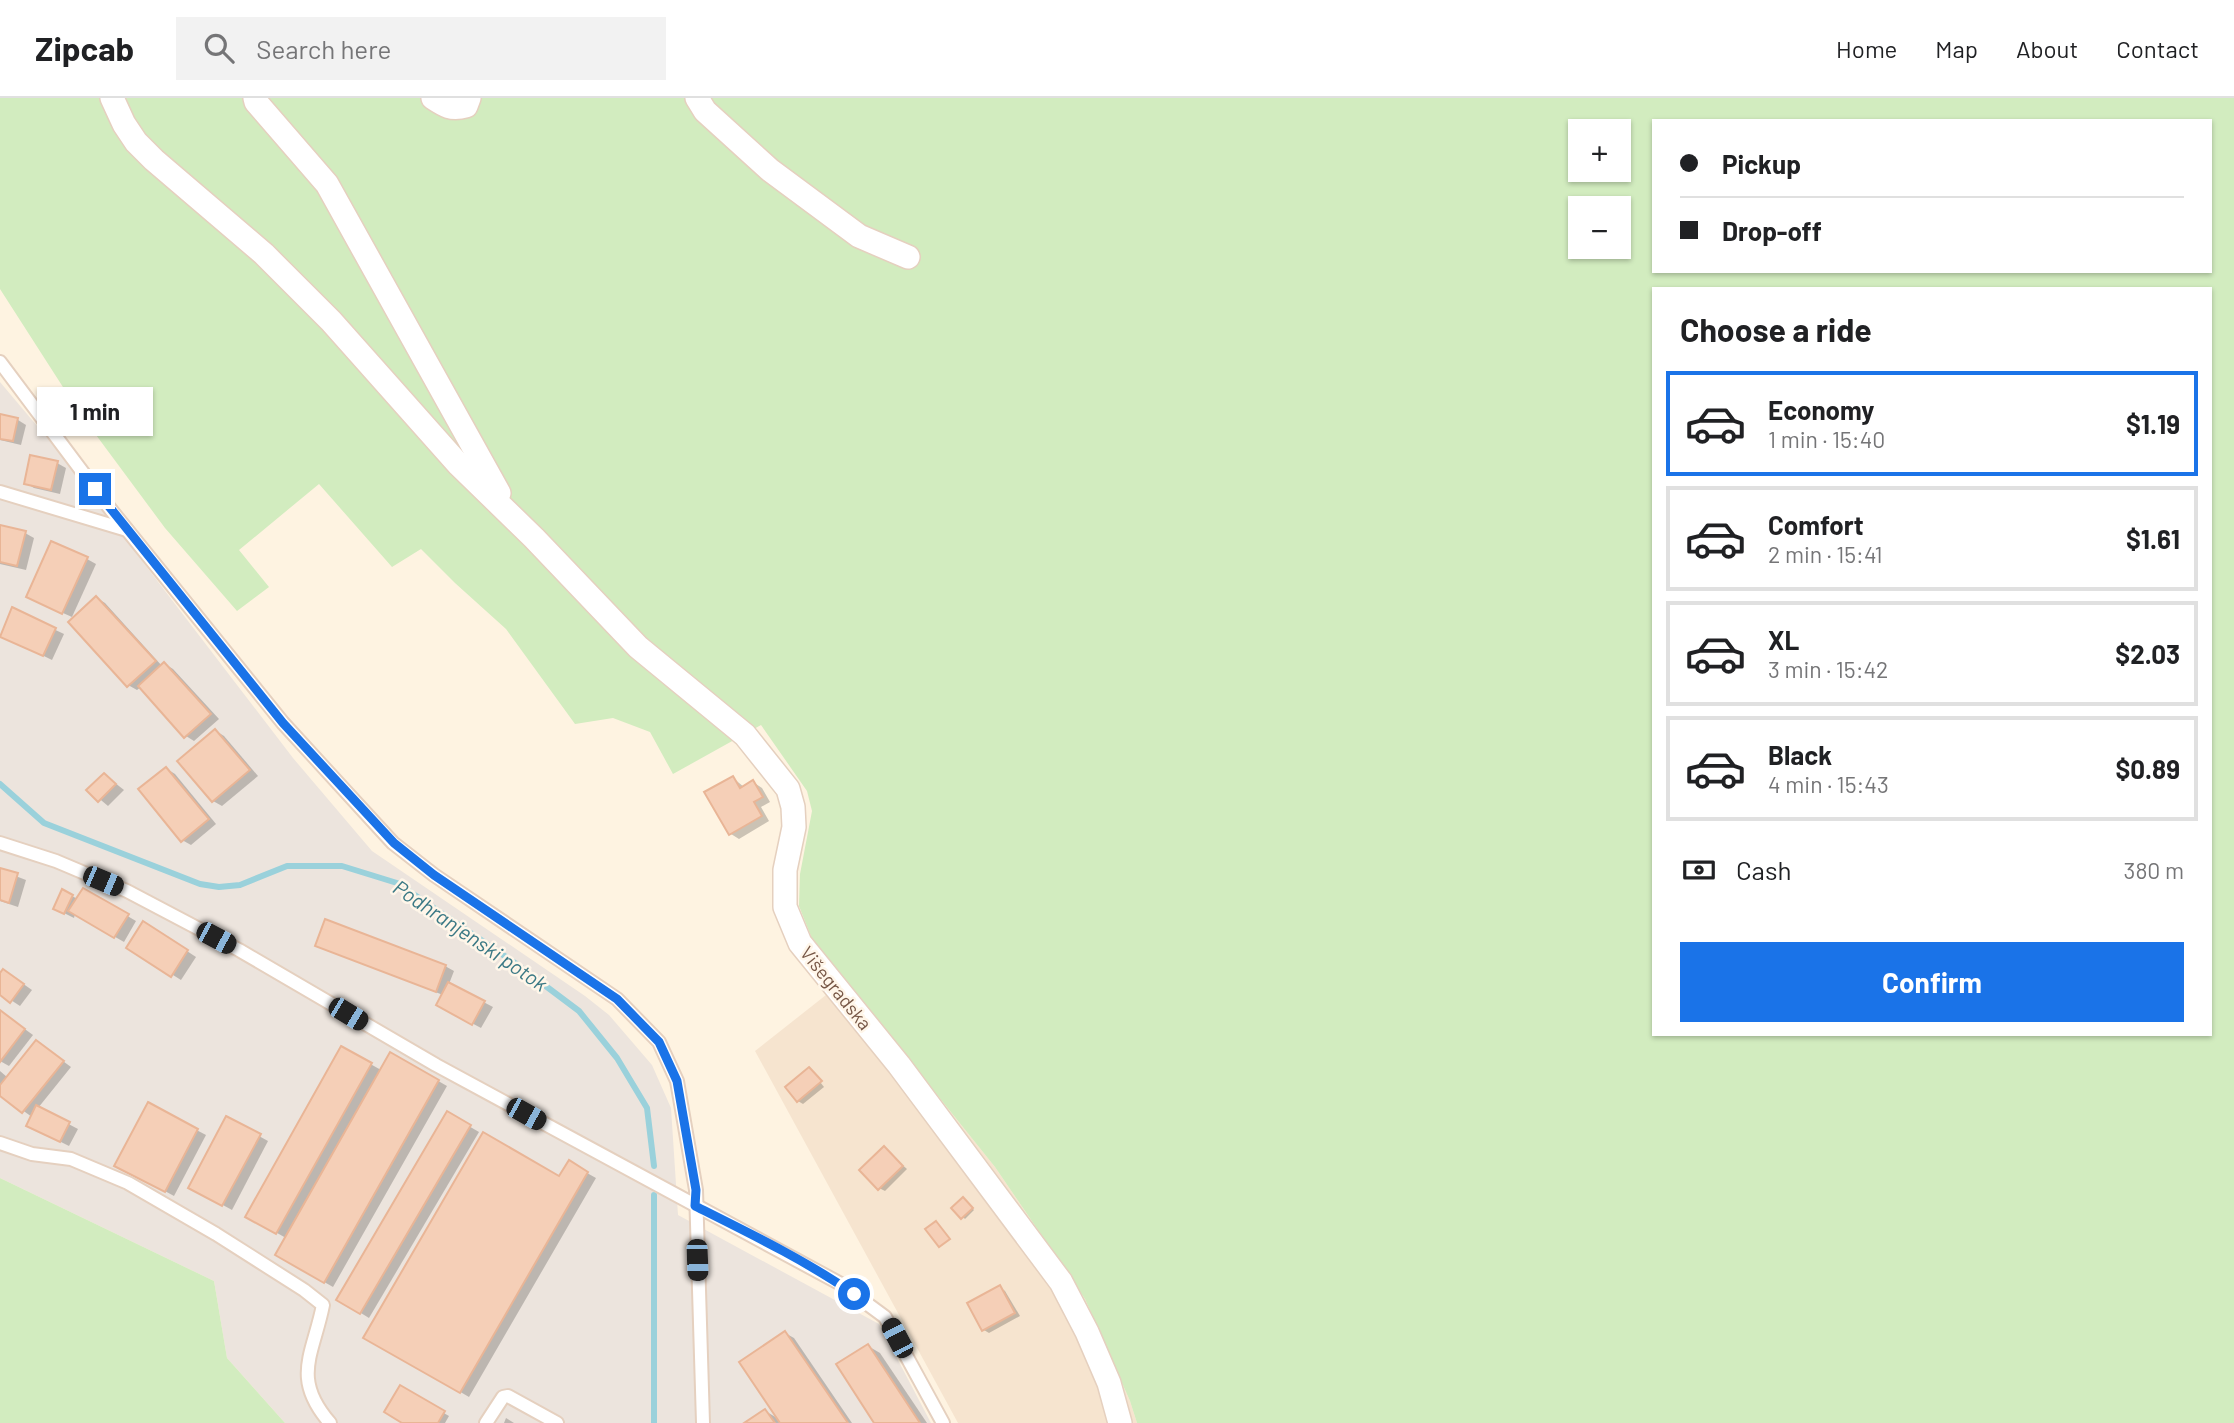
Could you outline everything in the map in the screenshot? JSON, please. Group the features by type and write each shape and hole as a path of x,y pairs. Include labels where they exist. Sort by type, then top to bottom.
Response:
{"street":[{"path":"112,98 124,124 145,151 264,254 331,321 440,445 510,514"},
{"path":"255,98 327,184 510,514"},
{"path":"433,98 448,108 456,109 466,106 469,98"},
{"path":"696,98 705,111 770,170 859,236 908,257"},
{"name":"Višegradska","path":"510,514 638,647 745,735 788,789 793,807 794,827 785,870 785,907 800,943 899,1065 1061,1282 1109,1383 1120,1423"}],"lane":[{"path":"0,362 128,531 283,723 394,843 434,875 617,999 659,1042 677,1081 696,1190 703,1423"},
{"path":"0,492 128,531"},
{"path":"0,844 56,861 138,897 239,950 436,1065 839,1283 885,1317 943,1423"},
{"path":"0,1143 32,1154 71,1159 128,1183 216,1234 323,1305 309,1355 307,1373 309,1388 320,1411 330,1423"},
{"path":"486,1423 503,1397 508,1396 557,1423"}],"shaded area":[{"path":"0,382 54,446 293,758 372,851 585,996 609,1015 652,1065 671,1108 678,1215 879,1324 931,1423 285,1423 227,1358 214,1281 0,1178"},
{"path":"845,980 995,1167 1085,1299 1137,1423 958,1423 755,1051"}],"green space":[{"path":"0,98 2234,98 2234,1423 1137,1423 1085,1299 995,1167 812,939 799,906 800,874 812,811 807,791 761,725 673,774 650,732 613,718 575,724 506,629 421,549 392,567 319,484 239,550 269,587 237,611 165,528 79,412 0,289"},
{"path":"0,1178 214,1281 227,1358 285,1423 0,1423"}],"building":[{"path":"0,414 18,418 13,441 0,439"},
{"path":"30,455 58,461 51,490 24,484"},
{"path":"0,525 26,531 17,566 0,562"},
{"path":"51,541 88,557 62,614 26,597"},
{"path":"96,596 156,661 127,687 68,622"},
{"path":"12,607 56,628 43,656 0,637"},
{"path":"164,662 211,714 184,738 138,686"},
{"path":"215,729 250,770 212,802 177,761"},
{"path":"166,767 209,819 181,842 138,789"},
{"path":"104,773 116,784 98,802 86,790"},
{"path":"733,776 740,788 753,780 763,797 754,802 762,816 729,835 704,792"},
{"path":"0,868 18,873 9,903 0,900"},
{"path":"83,888 129,914 114,938 68,911"},
{"path":"62,889 73,895 64,914 53,909"},
{"path":"325,919 446,965 436,992 315,946"},
{"path":"143,921 188,950 171,977 126,948"},
{"path":"3,969 24,984 10,1003 0,995 0,973"},
{"path":"448,982 485,1001 472,1025 436,1005"},
{"path":"0,1010 25,1029 0,1062"},
{"path":"36,1040 64,1061 22,1113 0,1096 0,1085"},
{"path":"341,1046 372,1063 276,1234 245,1217"},
{"path":"390,1052 439,1080 324,1283 275,1255"},
{"path":"809,1067 822,1081 797,1102 785,1087"},
{"path":"148,1102 198,1129 165,1192 114,1166"},
{"path":"36,1105 70,1122 60,1142 26,1126"},
{"path":"447,1111 471,1125 360,1314 336,1300"},
{"path":"226,1116 261,1134 222,1206 188,1188"},
{"path":"483,1132 559,1176 569,1160 588,1172 460,1393 363,1338"},
{"path":"884,1146 903,1166 878,1190 859,1170"},
{"path":"963,1197 973,1208 961,1219 951,1208"},
{"path":"936,1221 950,1239 939,1247 925,1229"},
{"path":"1000,1285 1015,1313 982,1331 967,1303"},
{"path":"785,1331 848,1423 780,1423 739,1362"},
{"path":"868,1344 920,1423 874,1423 836,1364"},
{"path":"400,1385 445,1411 438,1423 402,1423 384,1412"},
{"path":"765,1409 775,1423 744,1423"}],"waterway":[{"name":"Podhranjenski potok","path":"0,784 44,823 200,884 219,887 240,885 287,866 342,866 397,883 515,963 579,1011 617,1058 647,1108 654,1166"},
{"name":"Podhranjenski potok","path":"654,1195 654,1423"}],"route":[{"path":"95,489 283,723 394,843 434,875 545,953 617,999 659,1042 677,1081 696,1190 695,1206 839,1283 854,1294"}]}
